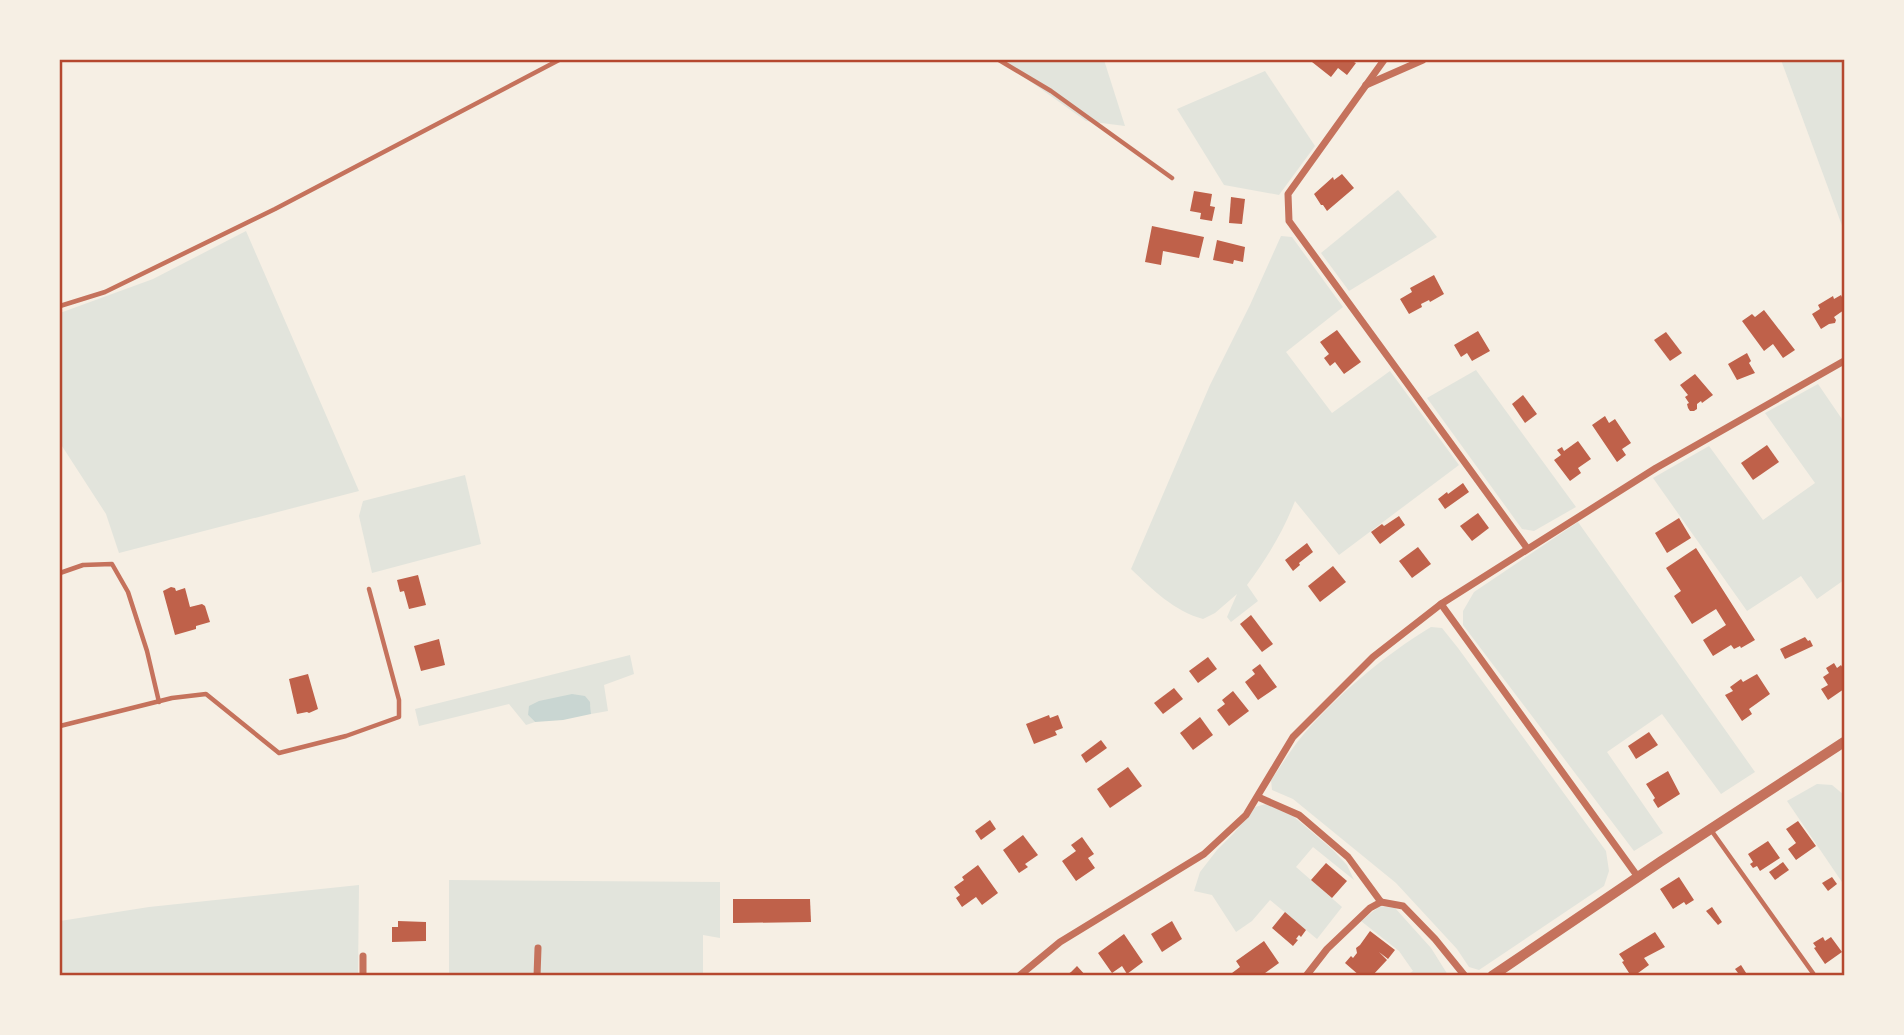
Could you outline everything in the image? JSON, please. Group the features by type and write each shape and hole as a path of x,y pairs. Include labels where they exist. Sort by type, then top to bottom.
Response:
{"street":[{"path":"1384,60 1288,194 1289,221 1527,548"},
{"path":"1366,86 1423,60"},
{"path":"1019,975 1060,942 1204,854 1246,815 1293,737 1373,657 1441,604 1656,468 1844,361"},
{"path":"1441,604 1638,877"},
{"path":"1492,975 1844,742"},
{"path":"1258,797 1298,815 1348,857 1381,902"},
{"path":"1306,975 1326,949 1370,908 1381,902 1403,906 1436,939 1465,975"},
{"path":"537,975 538,948"},
{"path":"363,956 363,975"}],"lane":[{"path":"60,306 105,292 275,209 559,60"},
{"path":"999,60 1051,91 1172,178"},
{"path":"60,573 82,565 112,564 128,592 147,651 159,702"},
{"path":"60,726 159,702 206,694 279,753 346,736 399,717 399,700 369,589"},
{"path":"1711,829 1815,975"}],"shaded area":[{"path":"1000,60 1104,60 1125,126 1086,121"},
{"path":"1781,60 1844,60 1844,231"},
{"path":"1265,71 1315,146 1279,195 1224,185 1177,109"},
{"path":"1398,190 1437,237 1349,291 1321,253"},
{"path":"246,231 359,491 119,553 106,514 60,443 60,313 153,279"},
{"path":"1281,236 1292,237 1343,307 1286,352 1332,413 1390,371 1459,465 1339,555 1295,501 1274,544 1247,585 1258,601 1231,622 1227,617 1237,594 1215,613 1203,619 1173,605 1131,569 1210,385"},
{"path":"1476,370 1576,507 1534,531 1522,529 1427,398"},
{"path":"1818,384 1844,422 1844,580 1817,599 1801,576 1747,611 1653,478 1709,446 1763,520 1815,483 1765,413"},
{"path":"465,475 481,544 372,573 359,516 363,501"},
{"path":"1578,522 1755,772 1721,794 1662,714 1607,752 1663,833 1634,851 1463,625 1463,611 1474,592"},
{"path":"1431,627 1442,628 1458,648 1606,851 1609,871 1604,886 1479,970 1469,967 1457,949 1396,883 1293,799 1272,790 1271,780 1316,720 1363,676"},
{"path":"630,655 634,674 604,685 608,711 591,714 590,702 528,715 535,722 526,725 509,704 419,726 415,709"},
{"path":"572,694 585,696 590,702 591,714 535,722 528,715 529,706 539,701"},
{"path":"1817,784 1832,785 1844,795 1844,885 1787,801"},
{"path":"1266,804 1293,816 1332,849 1347,865 1354,880 1313,847 1296,867 1342,907 1317,939 1270,900 1252,921 1236,932 1212,895 1194,891 1200,872 1217,850 1255,807"},
{"path":"449,880 720,882 720,938 703,935 703,975 377,976 377,973 449,973"},
{"path":"359,885 358,975 60,975 60,921 149,907"},
{"path":"1380,906 1395,908 1431,948 1448,975 1407,975 1413,971 1399,951 1361,921"}],"building":[{"path":"1350,60 1356,63 1347,75 1338,68 1331,77 1312,62"},
{"path":"1342,174 1354,188 1327,211 1314,194 1333,177 1334,180"},
{"path":"1194,191 1212,194 1210,206 1215,207 1212,221 1200,219 1201,213 1190,211"},
{"path":"1231,197 1245,199 1242,224 1229,223"},
{"path":"1152,226 1204,237 1199,258 1163,251 1161,265 1145,262"},
{"path":"1217,240 1245,247 1243,262 1234,260 1233,264 1213,260"},
{"path":"1434,275 1444,294 1421,304 1422,307 1409,314 1400,299 1412,292 1410,288"},
{"path":"1841,295 1844,310 1834,317 1835,323 1821,329 1812,314 1820,309 1818,305 1833,296 1834,299"},
{"path":"1764,310 1795,350 1783,358 1773,344 1764,351 1742,321 1752,314 1755,317"},
{"path":"1337,330 1361,362 1344,374 1335,362 1330,366 1324,358 1329,354 1320,342"},
{"path":"1478,331 1490,351 1472,361 1467,353 1461,357 1454,345"},
{"path":"1666,332 1682,353 1670,361 1654,340"},
{"path":"1747,353 1755,373 1737,380 1728,364"},
{"path":"1695,374 1713,395 1697,404 1697,409 1690,411 1685,397 1688,395 1680,385"},
{"path":"1523,395 1537,414 1525,423 1512,404"},
{"path":"1605,416 1609,423 1615,419 1631,443 1622,449 1626,455 1617,462 1592,425"},
{"path":"1578,441 1591,459 1578,468 1581,473 1570,481 1554,460 1561,455 1557,450 1562,447 1564,451"},
{"path":"1767,445 1779,462 1753,480 1741,463"},
{"path":"1463,483 1469,492 1445,509 1438,499"},
{"path":"1478,513 1489,528 1472,541 1460,526"},
{"path":"1399,516 1405,525 1380,544 1371,532"},
{"path":"1679,518 1691,538 1667,553 1655,533"},
{"path":"1307,543 1313,552 1293,571 1285,560"},
{"path":"1418,547 1431,564 1412,578 1399,561"},
{"path":"1696,548 1755,640 1741,648 1740,646 1734,649 1731,645 1713,656 1703,640 1726,625 1716,609 1692,624 1674,596 1681,591 1666,568"},
{"path":"1333,566 1346,582 1320,602 1308,586"},
{"path":"418,575 426,605 409,609 404,591 400,592 397,580"},
{"path":"171,587 176,591 185,588 190,607 202,604 205,606 210,622 175,635 163,591"},
{"path":"1251,615 1273,644 1262,652 1240,624"},
{"path":"1805,637 1813,646 1785,659 1780,649"},
{"path":"439,639 445,665 421,671 414,646"},
{"path":"1208,657 1217,669 1198,683 1189,671"},
{"path":"1834,663 1837,668 1841,665 1844,670 1844,689 1828,700 1821,689 1828,685 1823,677 1829,673 1826,668"},
{"path":"1260,664 1277,687 1258,700 1245,682 1255,674 1252,670"},
{"path":"308,674 318,709 297,714 289,679"},
{"path":"1757,674 1770,694 1749,709 1752,714 1742,721 1725,695 1733,691 1730,687 1741,679 1743,682"},
{"path":"1174,688 1183,699 1163,714 1154,703"},
{"path":"1233,691 1249,711 1229,726 1217,710 1225,704 1222,700"},
{"path":"1049,715 1050,718 1058,715 1063,728 1055,731 1057,735 1034,744 1026,724"},
{"path":"1200,717 1213,735 1193,750 1180,733"},
{"path":"1649,732 1658,745 1636,759 1628,746"},
{"path":"1101,740 1107,748 1086,763 1081,755"},
{"path":"1128,767 1142,786 1110,808 1097,789"},
{"path":"1668,771 1680,794 1658,808 1646,784"},
{"path":"990,820 996,829 981,840 975,831"},
{"path":"1798,821 1816,846 1796,860 1788,849 1796,843 1786,829"},
{"path":"1023,835 1038,855 1025,864 1028,867 1019,873 1003,850"},
{"path":"1082,837 1094,854 1088,858 1095,868 1076,881 1062,861 1076,851 1071,845"},
{"path":"1768,841 1780,858 1760,871 1757,866 1753,868 1750,864 1753,862 1748,854"},
{"path":"1783,862 1789,870 1775,880 1769,872"},
{"path":"1326,863 1347,881 1332,898 1311,880"},
{"path":"978,865 998,893 982,905 976,897 962,907 956,898 960,895 954,887"},
{"path":"1679,877 1694,900 1686,905 1684,902 1673,909 1660,889"},
{"path":"1832,877 1837,884 1828,891 1822,883"},
{"path":"733,899 810,899 811,922 733,923"},
{"path":"1712,907 1722,922 1718,925 1706,911"},
{"path":"1285,912 1306,930 1301,937 1299,935 1293,946 1272,928"},
{"path":"398,921 426,922 426,941 392,942 392,927 398,927"},
{"path":"1172,921 1182,939 1162,952 1151,934"},
{"path":"1370,931 1395,950 1388,959 1379,952 1387,960 1372,976 1360,976 1345,963 1357,953 1356,948"},
{"path":"1655,932 1665,947 1644,958 1649,965 1631,976 1619,954"},
{"path":"1124,934 1143,962 1127,974 1122,966 1112,973 1098,953"},
{"path":"1823,937 1825,941 1831,937 1842,952 1825,964 1813,943"},
{"path":"1264,941 1279,963 1261,976 1228,976 1240,967 1236,961"},
{"path":"1741,965 1748,976 1734,976 1738,973 1735,969"},
{"path":"1077,966 1086,976 1065,976 1071,972"}]}
